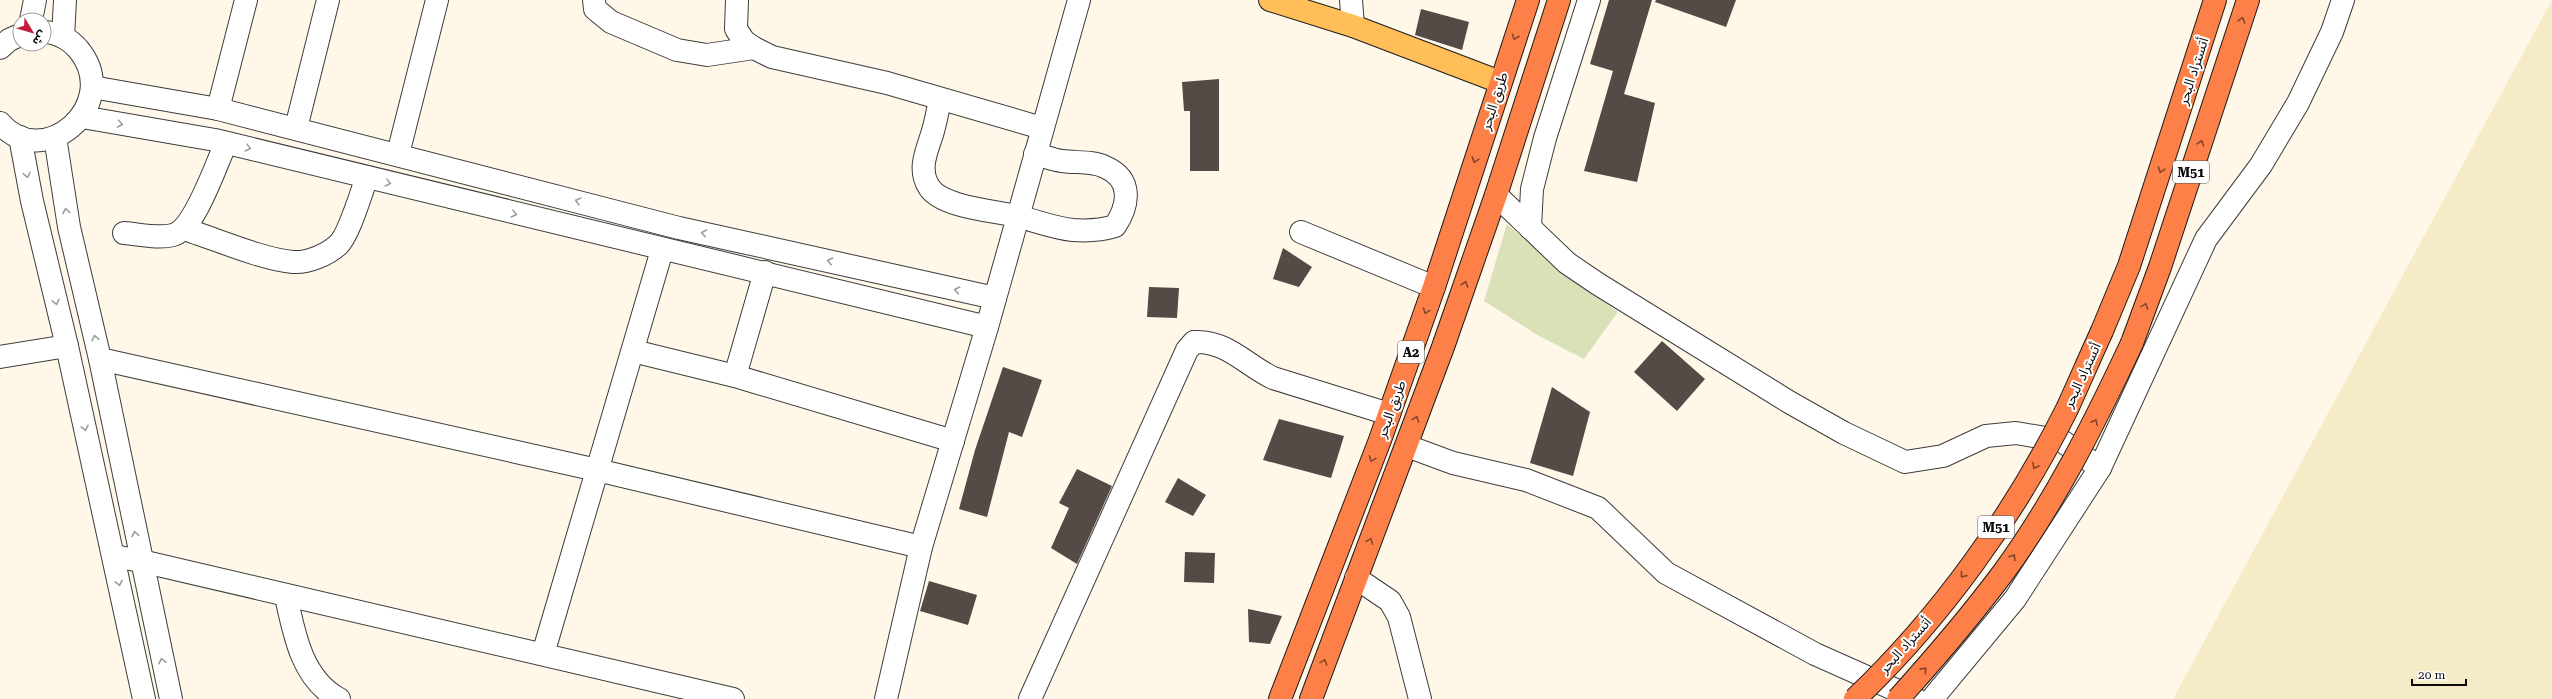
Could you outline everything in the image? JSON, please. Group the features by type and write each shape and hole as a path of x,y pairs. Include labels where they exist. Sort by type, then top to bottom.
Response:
{"highway":[{"name":"طريق البحر","path":"1280,699 1389,414 1434,287 1528,0"},
{"name":"طريق البحر","path":"1311,699 1406,446 1496,195 1559,0"},
{"name":"أتستراد البحر","path":"1855,699 1926,623 1978,555 2029,477 2066,409 2102,331 2129,266 2215,0"},
{"name":"M51","path":"1898,699 1950,641 2004,572 2052,499 2095,422 2132,343 2160,267 2248,0"}],"main road":[{"path":"1270,0 1353,26 1500,82"}],"street":[{"path":"33,12 35,0"},
{"path":"0,123 20,137 38,140 55,137 70,129 82,117 90,102 92,87 91,72 85,58 76,46 54,35 64,0"},
{"path":"218,109 246,0"},
{"path":"296,128 328,0"},
{"path":"398,154 437,0"},
{"path":"594,0 596,9 611,22 678,50 707,55 754,48"},
{"path":"737,0 736,29 744,41 772,57 887,83 1042,128"},
{"path":"886,699 921,546 987,327 1079,0"},
{"path":"1351,0 1353,26"},
{"path":"1530,228 1532,189 1545,138 1589,0"},
{"path":"1932,699 2015,599 2100,468 2206,239 2261,165 2298,103 2332,32 2343,0"},
{"path":"0,48 12,39"},
{"path":"92,87 218,109 398,154 679,228 995,298"},
{"path":"145,128 153,98"},
{"path":"940,98 933,131 923,159 924,176 929,188 945,199 961,205 1018,216 1055,227 1087,230 1115,226 1125,212 1127,189 1117,174 1105,166 1061,161 1035,154"},
{"path":"82,117 226,143 662,250 765,272 987,327"},
{"path":"1518,126 1545,138"},
{"path":"20,137 32,201 67,346 144,699"},
{"path":"55,137 69,227 100,359 171,699"},
{"path":"124,233 156,236 173,235 184,229 199,206 226,143"},
{"path":"184,229 264,255 293,262 313,259 339,244 349,225 367,177"},
{"path":"1496,195 1567,263 1598,284 1789,402 1844,433 1905,462 1943,456 1986,436 2016,433 2062,441 2100,468"},
{"path":"1301,232 1434,287"},
{"path":"543,654 662,250"},
{"path":"735,376 765,272"},
{"path":"1030,699 1187,350 1194,342 1205,342 1221,345 1255,369 1273,378 1389,414"},
{"path":"0,357 67,346"},
{"path":"633,351 735,376 953,440"},
{"path":"100,359 598,470 921,546"},
{"path":"1406,446 1453,463 1526,480 1598,508 1666,573 1815,654 1916,699"},
{"path":"114,556 141,561 733,699"},
{"path":"1356,578 1390,601 1399,617 1420,699"},
{"path":"286,596 294,632 306,665 317,683 339,699"}],"shaded area":[{"path":"2552,0 2552,699 2173,699"}],"green space":[{"path":"1507,224 1559,269 1618,312 1584,359 1539,336 1484,301"}],"building":[{"path":"1609,0 1652,0 1624,94 1655,103 1637,182 1584,171 1613,71 1590,64"},
{"path":"1656,0 1736,0 1726,27 1655,2"},
{"path":"1421,9 1469,22 1462,50 1415,35"},
{"path":"1219,79 1219,171 1190,171 1190,111 1184,111 1182,82"},
{"path":"1283,248 1312,267 1299,287 1273,279"},
{"path":"1149,287 1179,288 1177,318 1147,317"},
{"path":"1662,341 1705,379 1677,411 1634,372"},
{"path":"1003,367 1042,380 1022,437 1009,432 987,517 959,509 975,450"},
{"path":"1552,387 1590,412 1573,476 1530,463"},
{"path":"1279,419 1344,436 1331,478 1263,460"},
{"path":"1077,469 1112,486 1077,564 1051,548 1069,508 1059,503"},
{"path":"1178,478 1206,495 1193,516 1165,502"},
{"path":"1185,552 1215,553 1214,583 1184,582"},
{"path":"929,581 977,595 968,625 920,611"},
{"path":"1248,609 1282,616 1270,644 1249,642"}]}
